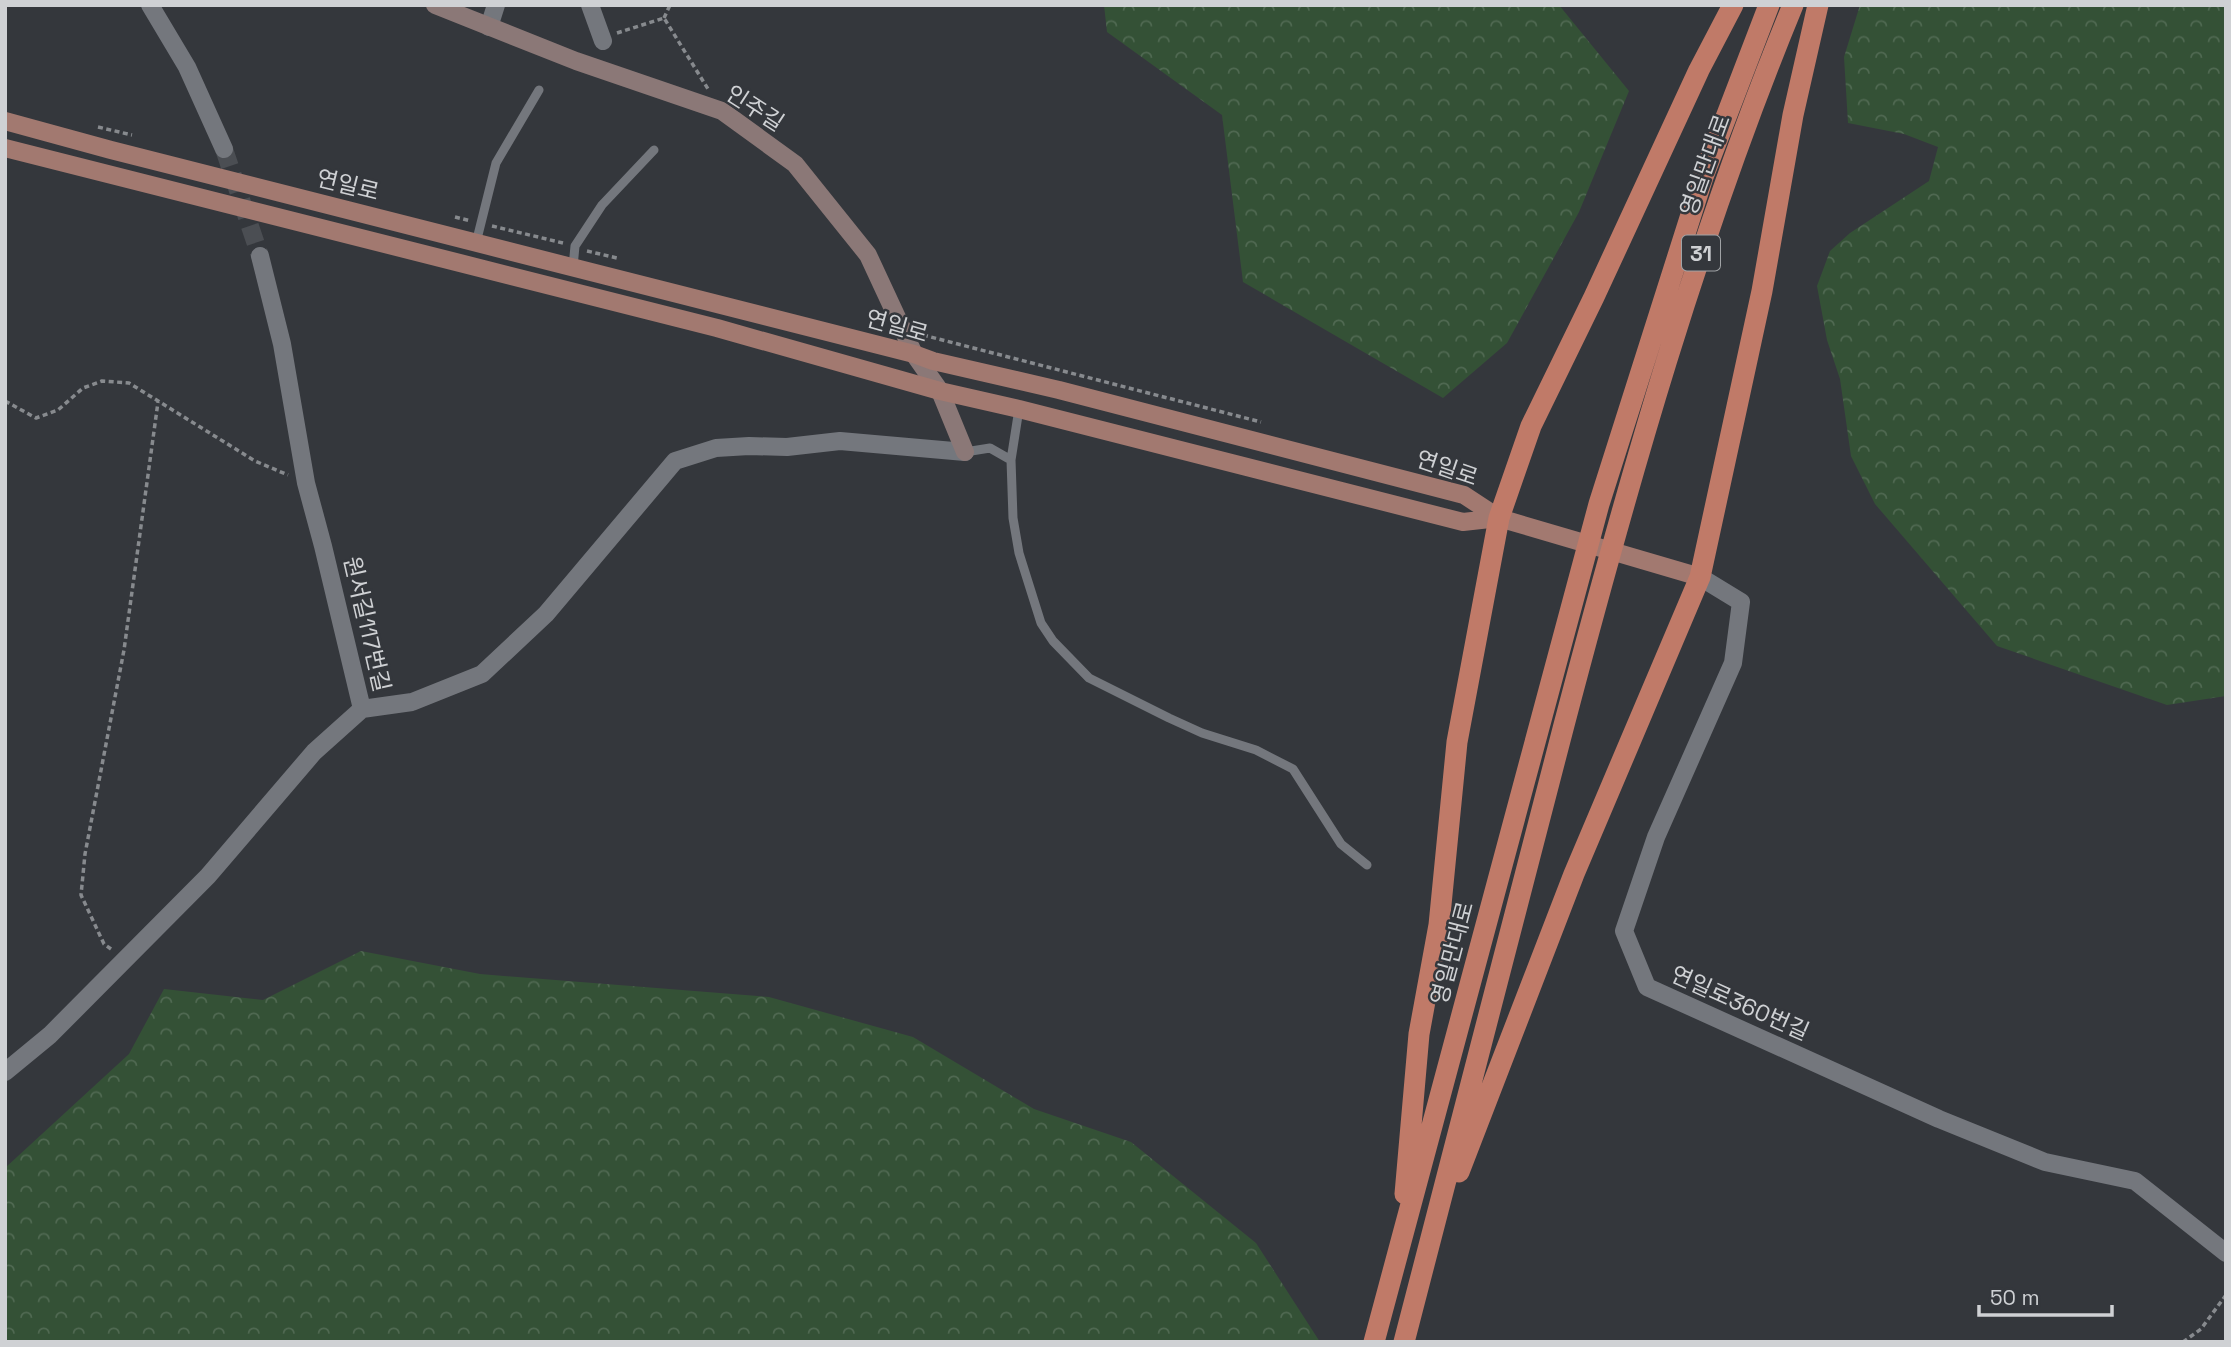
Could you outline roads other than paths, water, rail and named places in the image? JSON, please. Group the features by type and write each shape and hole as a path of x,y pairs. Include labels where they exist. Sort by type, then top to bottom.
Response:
{"highway":[{"path":"1399,1252 1419,1034 1439,925 1457,742 1499,518 1531,426 1699,70 1733,5"},
{"name":"영일만대로","path":"1374,1342 1599,504 1703,177 1769,5"},
{"name":"영일만대로","path":"1425,1259 1622,506 1708,232 1793,5"},
{"path":"1404,1342 1425,1259 1574,874 1700,577 1762,291 1793,115 1818,5"}],"main road":[{"name":"연일로","path":"5,121 1464,495 1499,518"},
{"name":"연일로","path":"5,148 717,328 940,391 1463,522 1499,518"},
{"path":"1499,518 1700,577"}],"street":[{"path":"150,5 187,67 224,149"},
{"name":"인주길","path":"435,5 576,61 722,111 795,164 868,255 914,354 940,391 965,452"},
{"path":"489,27 496,5"},
{"path":"590,5 603,41"},
{"name":"원서길117번길","path":"5,1072 50,1035 208,876 314,751 362,709 306,484 282,344 260,256"},
{"path":"362,709 412,702 482,674 546,614 675,461 716,448 840,441 965,452"},
{"name":"연일로360번길","path":"1700,577 1741,602 1733,663 1656,838 1624,931 1647,987 1939,1119 2045,1162 2135,1181 2226,1253"}],"lane":[{"path":"477,243 496,163 539,90"},
{"path":"573,267 575,246 602,205 654,150"},
{"path":"1019,409 1011,460 1013,518 1019,553 1041,622 1053,641 1089,678 1202,733 1256,750 1293,769 1341,845 1367,865"},
{"path":"965,452 990,448 1011,460"}],"tunnel":[{"path":"224,149 260,256"}]}
